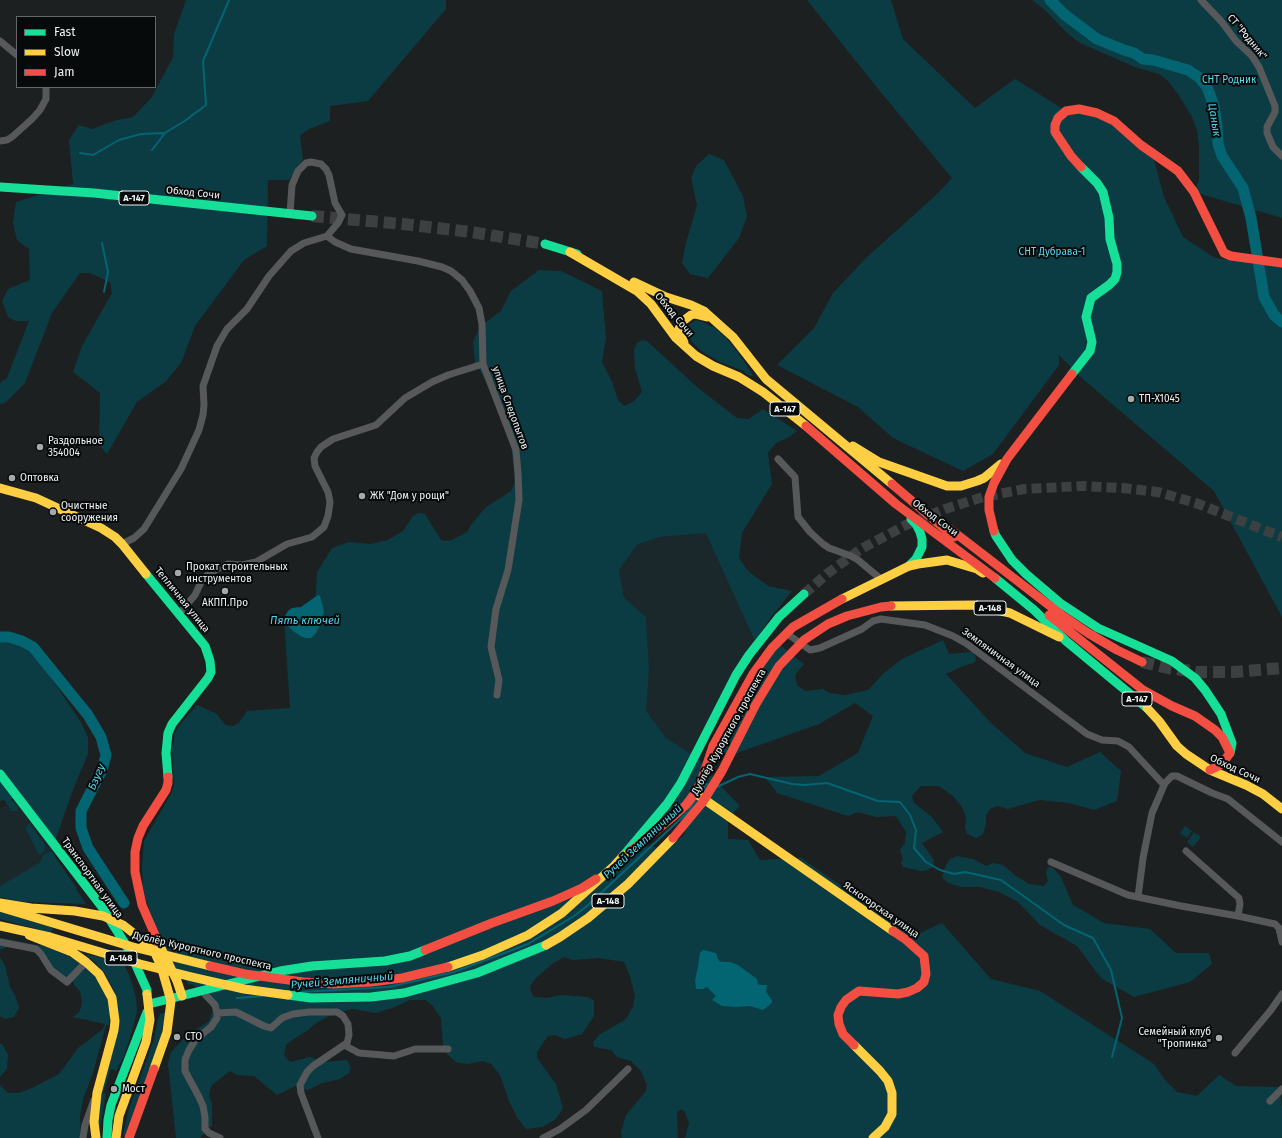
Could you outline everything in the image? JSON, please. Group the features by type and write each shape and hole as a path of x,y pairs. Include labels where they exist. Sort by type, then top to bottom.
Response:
{"main road":[{"path":"1210,770 1222,764 1230,752 1232,743 1221,714 1205,690 1188,672 1164,657 1108,633 1075,614 1026,574 1006,552 993,528 989,514 989,497 994,483 1007,459 1090,351 1092,342 1086,317 1088,306 1091,298 1095,294 1115,279 1117,272 1117,264 1110,239 1109,218 1103,192 1097,183 1071,156 1057,135 1055,125 1061,115 1072,109 1079,109 1096,112 1106,116 1123,128 1141,145 1174,167 1194,192 1218,243 1226,254 1282,264"},
{"name":"Обход Сочи","path":"0,187 94,193 312,216"},
{"name":"Обход Сочи","path":"545,244 588,258 666,297 697,308 714,320 733,337 766,379 936,520"},
{"name":"Обход Сочи","path":"570,252 645,297 659,313 676,338 696,356 739,377 763,392 797,418 896,504 973,561 1034,610 1066,641 1144,704 1159,721 1177,746 1190,757 1210,770 1263,794 1282,809"},
{"name":"А-147","path":"686,346 679,329 680,325 687,317 695,314 714,320"},
{"name":"А-147","path":"824,428 837,434 873,459 947,486 961,486 984,478 1007,459"},
{"name":"Тепличная улица","path":"0,488 36,498 101,528 115,537 204,646 210,661 210,672 204,685 172,724 168,733 166,753 168,783 166,790 143,826 138,838 134,862 142,905 151,928 177,981 182,996"},
{"name":"А-147","path":"896,504 916,524 922,539 920,554 909,566"},
{"name":"А-147","path":"936,520 954,531 1063,616 1099,640 1142,662"},
{"name":"А-147","path":"936,520 942,527 1130,680 1155,697 1195,716 1215,730 1222,737 1230,752"},
{"name":"А-147","path":"909,566 947,560 977,569 994,579"},
{"path":"107,1138 108,1120 112,1105 149,1004 280,971 312,966 385,961 410,956 492,923 554,901 582,888 598,877 686,805 701,782 713,746 734,707 762,660 786,633 796,625 830,605 909,566"},
{"name":"Дублёр Курортного проспекта","path":"0,907 133,947 245,974 303,982 334,984 371,982 402,978 439,970 483,955 528,935 562,913 614,866 675,793 736,675 748,655 779,617 804,594"},
{"name":"Дублёр Курортного проспекта","path":"0,926 50,936 140,964 244,989 311,998 371,997 404,993 477,973 511,961 538,949 560,937 588,918 628,884 677,834 702,803 722,771 770,680 779,666 804,640 828,624 847,616 881,607 907,604 967,605 995,609 1024,619 1066,641"},
{"name":"Транспортная улица","path":"0,774 102,907 132,956 147,990 150,1020 146,1042 119,1116 116,1138"},
{"name":"Ясногорская улица","path":"695,793 905,939 924,956 926,974 924,982 917,988 898,994 865,991 859,992 846,1000 840,1007 838,1015 839,1024 844,1034 880,1071 888,1082 892,1093 892,1114 885,1127 873,1138"},
{"name":"А-148","path":"0,903 91,914 113,920 135,934 155,953 165,976 171,1001 170,1014 167,1032 128,1138"},
{"name":"А-148","path":"18,930 66,950 86,962 106,985 112,998 115,1021 113,1037 97,1093 94,1122 96,1138"}],"street":[{"name":"СТ \"Родник\"","path":"1201,0 1239,45 1256,61 1275,106 1275,112 1267,127 1267,133 1273,146 1282,156"},
{"path":"0,41 16,54"},
{"path":"0,141 7,140 12,137 40,110 46,99 46,88"},
{"path":"122,544 140,533 151,520 192,445 203,415 203,386 221,337 247,308 269,276 291,251 304,243 327,236 336,228 342,215 335,203 329,175 321,164 311,162 306,163 298,171 292,185 290,214"},
{"name":"улица Следопытов","path":"327,236 335,242 351,249 418,261 451,271 462,280 479,308 482,324 483,364 516,450 518,473 519,500 508,570 496,609 492,647 499,680 497,695"},
{"name":"улица Следопытов","path":"179,614 195,595 202,580 217,569 228,564 242,565 256,562 287,544 312,537 324,528 330,502 328,492 315,466 314,458 321,447 333,440 376,425 405,398 432,382 455,372 483,364"},
{"path":"778,459 795,477 798,517 810,532 822,544 851,556 882,580"},
{"name":"Земляничная улица","path":"786,633 810,650 820,648 862,629 873,621 882,619 925,625 953,636 977,652 1087,734 1102,740 1118,741 1129,747 1164,785"},
{"path":"1138,897 1143,858 1152,813 1164,785 1172,776 1177,776 1228,799 1282,842"},
{"path":"1186,851 1239,898 1240,904 1238,916"},
{"path":"1051,862 1122,893 1275,924 1279,928 1282,942"},
{"path":"0,942 36,950 41,954 51,970 67,982 86,962"},
{"path":"202,991 215,1005 217,1013 214,1022 196,1039 189,1050 184,1065 188,1078 203,1106 206,1129 209,1133 220,1138"},
{"path":"1235,1053 1271,1010 1282,994"},
{"path":"217,1013 236,1012 271,1028 282,1018 293,1014 309,1012 337,1012 343,1016 348,1024 349,1035 344,1045 313,1066 307,1072 300,1085 303,1101 318,1138"},
{"path":"344,1045 359,1053 394,1056 415,1049 448,1049"},
{"path":"543,1138 573,1120 586,1110 628,1069"},
{"path":"1270,1102 1282,1089"},
{"path":"83,1138 85,1125 97,1093"}],"shaded area":[{"path":"707,533 755,641 699,759 666,738 645,710 649,670 646,617 624,598 619,570 637,545 659,537"},
{"path":"18,797 62,851 0,893 0,809"}],"green space":[{"path":"186,0 446,0 446,9 368,101 330,106 330,121 309,129 300,135 303,159 289,180 268,180 267,246 244,260 195,326 181,363 165,382 137,402 107,454 99,445 100,393 73,372 82,346 112,293 110,282 90,273 80,273 52,313 25,383 5,403 0,404 0,383 7,378 29,321 16,321 8,317 2,301 8,289 30,280 29,249 17,240 13,223 16,202 73,184 69,140 79,125 92,129 117,120 133,117 152,97 173,57 174,34"},
{"name":"СНТ Дубрава-1","path":"807,0 891,0 903,39 975,108 1015,79 1066,111 1097,113 1152,153 1164,197 1183,237 1215,258 1282,266 1282,617 1214,491 1084,380 1058,354 1059,365 993,454 963,471 893,438 858,407 777,365 814,328 833,293 867,257 935,196 952,178"},
{"name":"СНТ Родник","path":"1032,0 1282,0 1282,218 1194,192 1199,180 1199,146 1197,130 1192,117 1168,81 1159,74 1135,67 1080,43 1066,32 1044,9"},
{"path":"709,154 724,160 743,196 747,216 739,238 708,278 690,274 682,263 697,205 691,178 696,166"},
{"path":"539,270 561,271 602,291 606,339 602,362 612,382 618,400 624,406 633,402 642,392 635,368 634,350 637,343 642,340 647,341 697,387 737,418 749,419 763,409 797,431 789,437 776,443 768,453 772,484 742,533 739,558 748,571 768,586 792,591 771,617 755,641 706,533 659,537 637,545 619,570 624,598 646,617 649,670 646,711 666,738 699,759 710,775 740,806 728,818 728,839 748,840 760,860 801,858 911,934 918,934 942,923 991,979 1040,991 1154,1064 1165,1080 1177,1092 1197,1096 1219,1075 1236,1086 1279,1087 1282,1107 1282,1138 685,1138 689,1123 685,1112 681,1109 677,1112 678,1138 622,1138 621,1132 626,1115 646,1091 647,1085 641,1071 631,1061 617,1057 611,1050 594,1047 593,1042 600,1034 625,1020 633,1007 635,996 630,976 624,962 599,958 573,960 564,957 552,964 536,978 530,986 531,992 534,997 547,998 561,995 587,997 594,1000 594,1016 582,1034 565,1039 555,1035 548,1036 537,1052 537,1058 556,1084 563,1108 556,1119 542,1127 526,1129 518,1119 509,1101 500,1075 491,1064 483,1061 467,1064 456,1062 447,1054 443,1044 441,1018 432,1005 425,1000 410,1000 376,1013 352,1009 331,1015 315,1024 286,1045 284,1055 290,1062 310,1057 323,1062 347,1060 351,1068 349,1073 340,1079 322,1083 308,1090 295,1086 277,1095 254,1076 237,1075 230,1071 212,1085 210,1090 209,1096 212,1103 212,1126 207,1129 200,1138 176,1138 168,1063 171,1052 189,1034 209,1021 213,1010 205,996 199,993 194,985 188,984 176,969 160,938 146,900 143,886 142,866 144,841 172,792 174,785 172,749 175,733 197,705 217,714 226,725 233,726 239,723 247,711 290,708 284,618 288,611 292,608 301,607 316,596 317,572 332,548 349,542 370,544 388,540 403,531 413,516 419,513 425,514 441,540 452,540 467,532 485,508 511,491 515,482 511,444 493,394 475,362 473,342 478,331 485,323 501,311 511,291","holes":["674,816 679,818 685,834 668,848 646,846 643,842"]},
{"path":"696,320 712,327 713,326 725,337 737,351 753,375 751,376 744,371 720,362 703,352 693,343 687,335 687,329 690,324"},
{"path":"0,640 27,642 82,724 88,738 88,754 74,787 54,844 18,798 11,799 18,807 17,811 12,811 4,800 0,801"},
{"path":"943,640 949,654 972,652 975,655 976,661 973,663 946,674 990,722 1025,753 1067,767 1100,752 1121,771 1117,801 1094,810 1069,803 1039,800 1008,809 998,806 990,809 986,815 986,824 983,834 976,838 967,834 965,828 966,817 962,807 953,796 939,786 921,786 912,796 914,803 932,817 943,832 922,843 934,860 933,867 921,871 903,867 901,863 903,859 900,850 905,843 906,832 896,816 876,817 858,812 848,816 777,793 765,777 819,776 858,753 873,716 855,703 819,724 737,753 720,753 743,690 780,645 804,664 795,675 797,685 805,691 823,689 829,693 845,695 868,690 884,673 902,659"},
{"path":"29,823 45,845 45,850 39,855 26,829"},
{"path":"1185,826 1192,831 1187,838 1180,833"},
{"path":"1194,832 1201,837 1193,847 1187,842"},
{"path":"51,851 76,886 76,889 86,904 27,902 0,897 0,886 41,862 41,859 43,858 42,856"},
{"path":"957,856 973,859 986,866 993,863 1003,865 1016,876 1029,884 1044,886 1048,881 1046,873 1048,867 1052,867 1061,877 1073,905 1104,923 1150,929 1176,953 1209,953 1212,964 1190,982 1134,997 1101,978 1077,946 1040,925 1018,902 999,892 980,887 961,887 948,883 942,877 946,865 950,859"},
{"path":"0,910 53,928 51,933 0,919"},
{"path":"0,938 48,947 75,959 93,970 107,996 110,1012 109,1025 106,1025 93,1073 83,1099 80,1117 81,1138 0,1138 0,1085 8,1093 19,1093 59,1074 78,1048 103,1029 105,1024 73,1017 81,1008 82,1002 80,991 74,985 73,980 67,979 51,967 48,961 49,958 12,945 0,950"},
{"path":"85,954 123,962 130,977 136,998 137,1012 124,1056 116,1071 111,1069 103,1093 106,1094 100,1128 96,1127 116,998 113,988 105,974 95,962"},
{"path":"0,957 5,966 10,987 15,995 19,1008 14,1017 5,1019 0,1016"},
{"path":"166,1012 159,1043 127,1137 123,1135 128,1112 154,1039 158,1019 160,1014"},
{"path":"0,1044 2,1044 8,1055 7,1069 0,1077"}],"water":[{"name":"Пять ключей","path":"318,595 320,596 324,611 320,625 316,633 311,638 302,637 285,623 284,618 288,611 292,608 301,607"},
{"path":"703,950 716,953 719,961 730,962 738,965 757,979 758,984 767,985 766,992 772,1000 772,1003 763,1010 750,1006 722,1006 712,1000 716,996 707,987 703,989 696,989 695,981 700,953"}],"waterway":[{"path":"152,150 165,133 206,105 203,61 229,0"},
{"name":"Цанык","path":"1050,0 1065,15 1097,39 1134,53 1143,59 1153,60 1188,70 1200,78 1207,87 1214,106 1218,144 1222,156 1243,188 1251,218 1264,297 1274,315 1282,322"},
{"path":"80,153 93,155 119,140 141,134 164,133"},
{"path":"102,243 108,272 104,292"},
{"name":"Бзугу","path":"0,637 9,637 22,641 33,647 88,715 101,737 106,755 102,770 81,811 81,828 88,848 124,903"},
{"name":"Ручей Земляничный","path":"716,787 738,777 750,774 792,784 804,785 827,783 878,801 900,802 910,815 916,830 914,848 926,862 940,870 954,874 965,872 1001,880 1064,925 1093,938 1111,970 1122,1018 1112,1057"},
{"name":"Ручей Земляничный","path":"701,793 706,784 709,785"},
{"name":"Ручей Земляничный","path":"302,992 389,987 454,972 528,944 574,916 587,906 689,811 697,798"},
{"name":"Ручей Земляничный","path":"237,998 262,996"}],"tunnel":[{"path":"312,216 471,232 545,244"},
{"path":"804,594 828,573 861,549 906,525 945,509 983,497 1024,489 1084,486 1158,492 1196,503 1282,537"},
{"path":"1142,662 1168,668 1198,672 1235,672 1282,668"}],"traffic: fast":[{"path":"1072,374 1090,351 1092,342 1086,317 1091,298 1109,285 1115,279 1117,272 1117,264 1110,239 1109,218 1103,192 1097,183 1081,167"},
{"path":"0,187 94,193 312,216"},
{"path":"545,244 577,254"},
{"path":"909,566 916,559 922,547 920,532 916,524 911,519"},
{"path":"994,531 1012,560 1060,603 1098,628 1172,661 1195,678 1221,714 1232,743 1230,753"},
{"path":"146,574 205,646 210,661 211,672 208,678 172,724 168,733 166,753 168,777"},
{"path":"995,578 1034,610 1066,641 1147,708"},
{"path":"624,855 667,804 681,783 736,675 749,655 779,617 804,594"},
{"path":"0,774 102,907 129,950 147,990 147,994"},
{"path":"288,995 311,998 371,997 404,993 477,973 546,945"},
{"path":"149,1004 280,971 312,966 385,961 410,956 425,950"},
{"path":"107,1138 111,1105 147,1012"}],"traffic: slow":[{"path":"570,252 637,291 651,304 676,338 696,356 713,366 739,377 763,392 806,426"},
{"path":"634,282 666,297 704,311 733,337 766,379 892,484"},
{"path":"684,343 679,329 683,321 695,314 707,317"},
{"path":"853,446 879,462 947,486 961,486 977,481 984,478 1001,464"},
{"path":"0,488 36,498 101,528 115,537 122,544 146,574"},
{"path":"842,599 909,566 918,564 947,560 977,569 983,573"},
{"path":"891,606 974,605 1010,613 1059,637"},
{"path":"1147,708 1159,721 1177,746 1186,754 1210,770 1263,794 1282,809"},
{"path":"698,795 893,931"},
{"path":"546,945 588,918 628,884 673,838"},
{"path":"448,967 483,955 528,935 562,913 614,866 624,855"},
{"path":"0,903 31,908 75,911 103,916 123,925 146,943 155,953 161,966 171,1001 167,1032 154,1069"},
{"path":"0,907 133,947 210,966"},
{"path":"0,926 50,937 140,964 192,977 244,989 288,995"},
{"path":"29,935 72,952 86,962 99,974 112,998 115,1021 114,1030 97,1093 94,1122 96,1138"},
{"path":"158,942 177,981 182,996"},
{"path":"116,1138 119,1116 146,1042 150,1020 147,994"},
{"path":"854,1045 888,1081 892,1093 892,1114 885,1127 873,1138"}],"traffic: jam":[{"path":"1081,167 1071,156 1055,132 1055,125 1058,118 1066,111 1079,109 1097,113 1114,121 1141,145 1178,171 1194,192 1224,253 1231,256 1282,263"},
{"path":"994,531 989,510 989,497 994,483 1007,459 1072,374"},
{"path":"806,426 896,504 995,578"},
{"path":"892,484 954,537"},
{"path":"950,529 1063,616 1117,650 1142,662"},
{"path":"631,851 674,816 686,805 695,793 701,782 713,746 753,674 772,648 793,627 842,599"},
{"path":"673,838 702,803 722,771 756,704 779,666 804,640 828,624 847,616 881,607 891,606"},
{"path":"1049,615 1143,690 1172,706 1195,716 1215,730 1222,737 1230,753 1222,764 1210,770"},
{"path":"158,942 142,905 135,872 135,852 138,838 143,826 166,790 168,777"},
{"path":"425,950 492,923 553,901 582,888 596,879"},
{"path":"854,1045 843,1034 839,1024 838,1015 846,1000 859,991 898,994 908,992 917,988 924,982 926,974 924,956 905,939 893,931"},
{"path":"210,966 245,974 303,982 334,984 371,982 402,978 448,967"},
{"path":"129,1138 154,1069"}],"place":[{"name":"ТП-Х1045","path":"1131,399"},
{"name":"Раздольное 354004","path":"40,447"},
{"name":"Оптовка","path":"12,478"},
{"name":"ЖК \"Дом у рощи\"","path":"362,496"},
{"name":"Очистные сооружения","path":"53,512"},
{"name":"Прокат строительных инструментов","path":"178,573"},
{"name":"АКПП.Про","path":"225,591"},
{"name":"СТО","path":"177,1037"},
{"name":"Семейный клуб \"Тропинка\"","path":"1219,1038"},
{"name":"Мост","path":"114,1089"}]}
